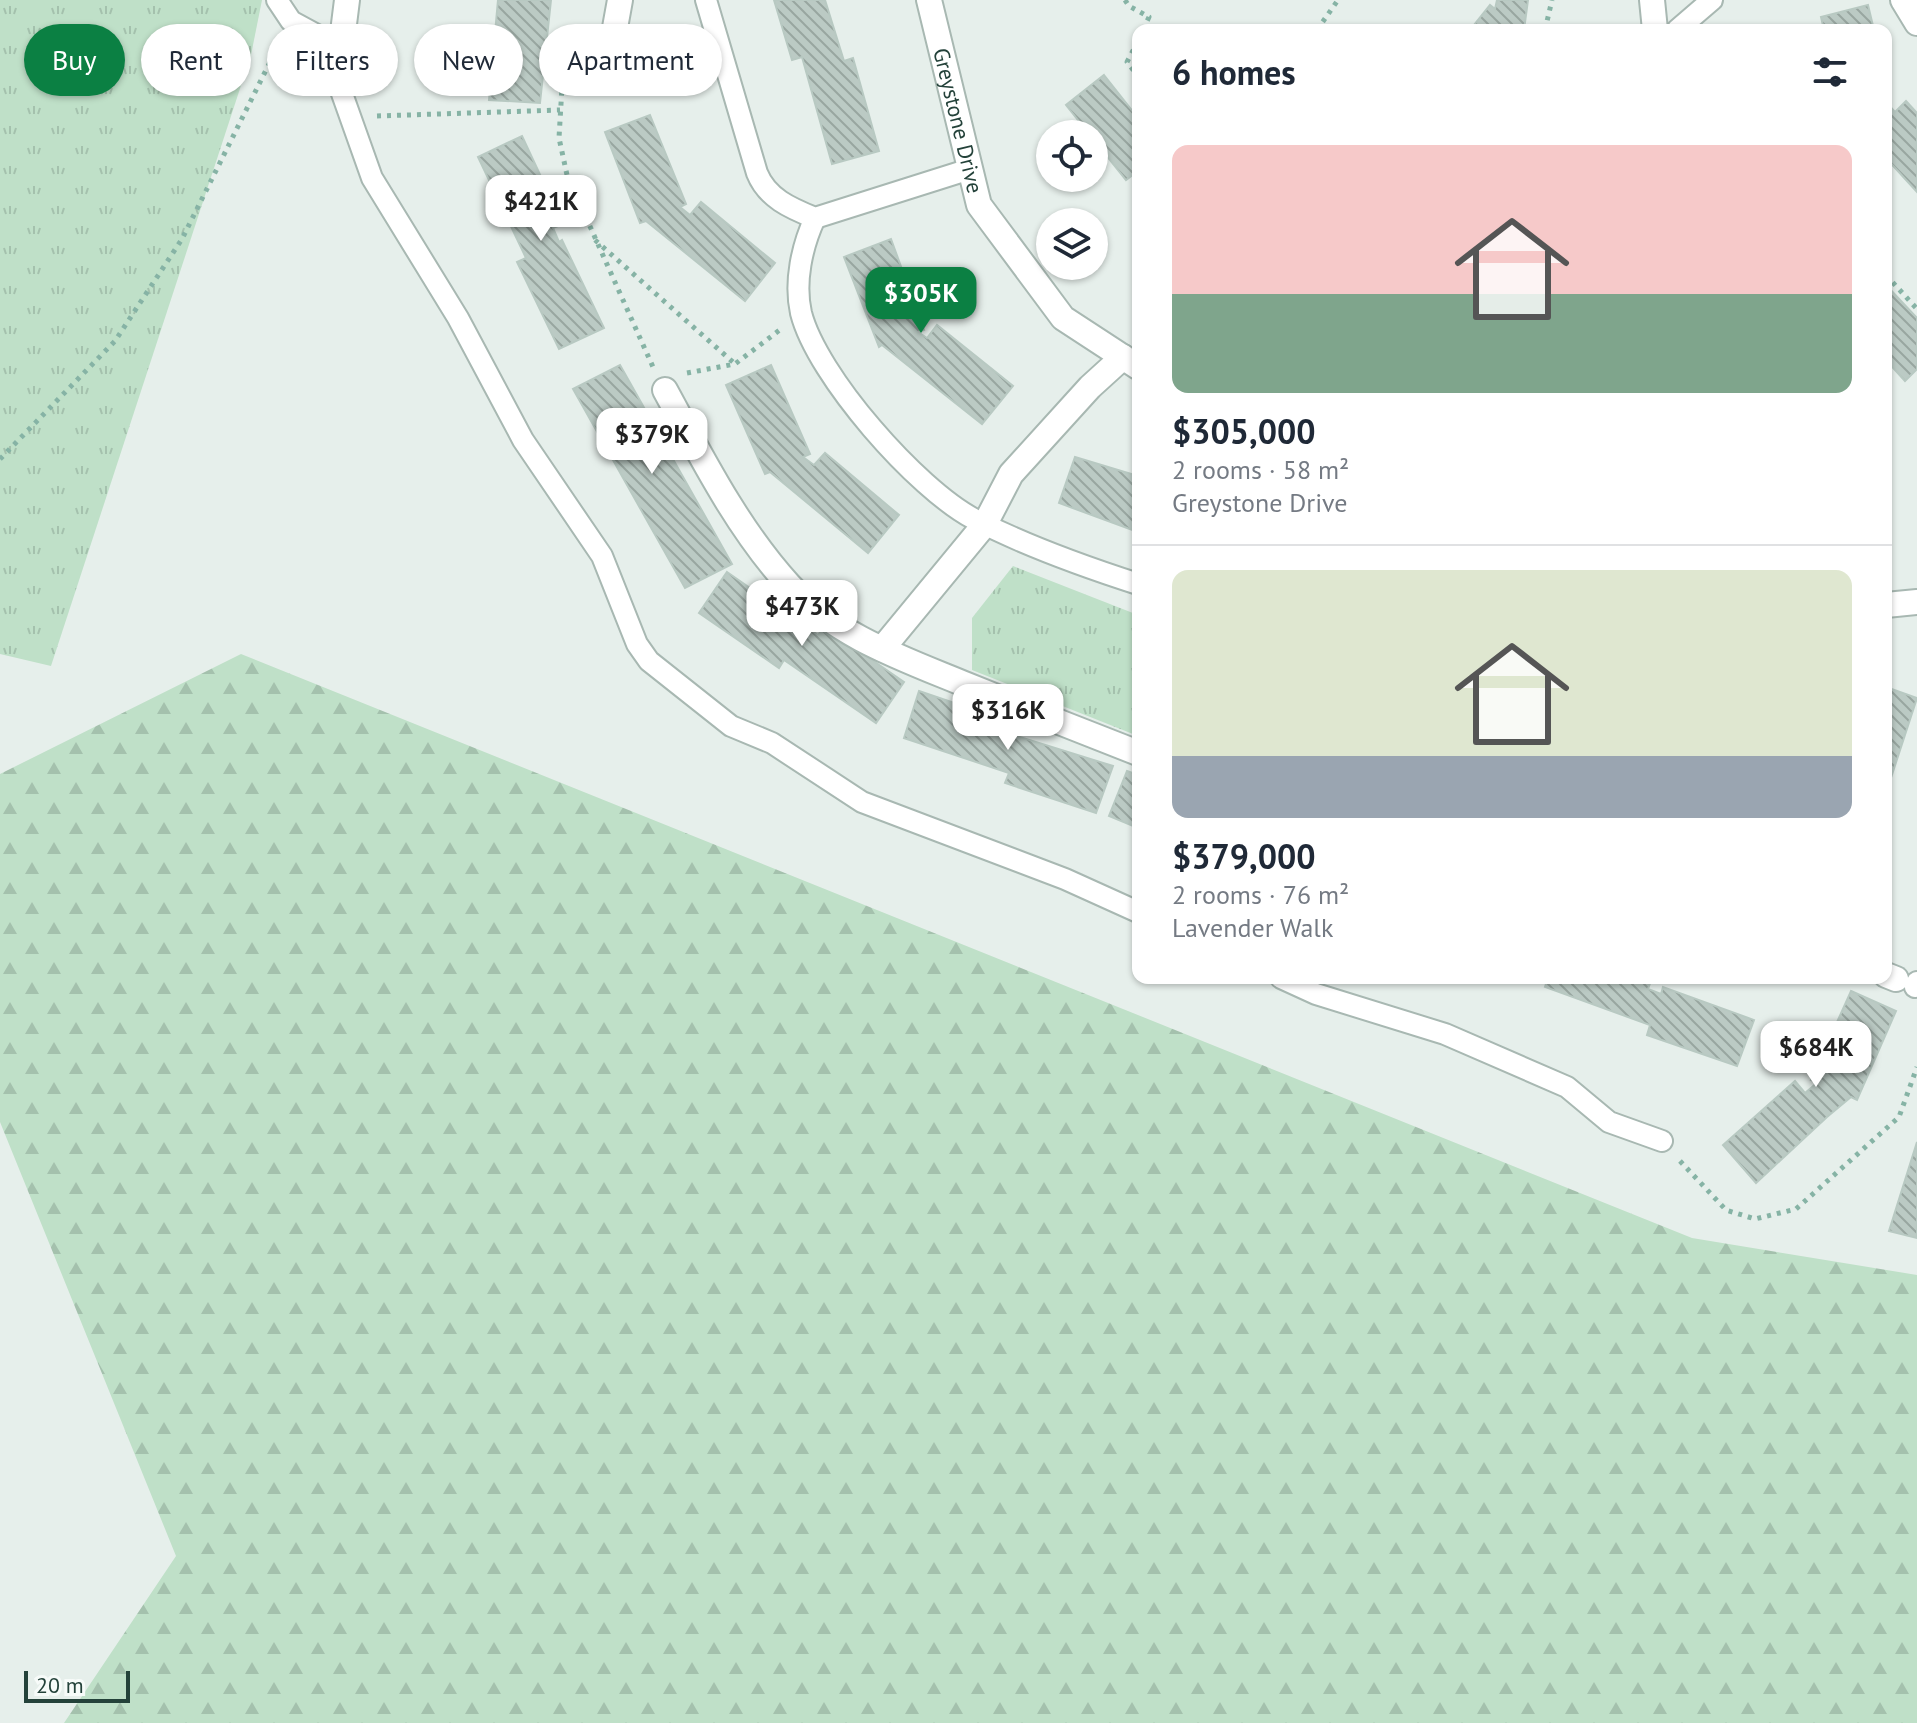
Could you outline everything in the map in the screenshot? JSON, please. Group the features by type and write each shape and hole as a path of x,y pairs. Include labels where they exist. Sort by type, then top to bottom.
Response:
{"street":[{"path":"344,24 347,0"},
{"path":"616,24 620,0"},
{"name":"Greystone Drive","path":"929,0 979,205 1063,318 1131,362"},
{"path":"1652,0 1654,24"},
{"path":"1903,0 1917,23"},
{"path":"882,649 985,524 1011,474 1090,387 1131,362"},
{"path":"665,390 714,479 788,584 840,627 882,649 1132,751"},
{"path":"1892,604 1917,602"}],"lane":[{"path":"277,0 291,21 297,24"},
{"path":"706,0 763,187 788,206 815,218 970,169"},
{"path":"1684,24 1712,0"},
{"path":"343,96 372,178 458,318 523,440 602,556 637,644 649,661 731,726 772,743 862,802 1065,879 1132,909"},
{"path":"815,218 806,239 799,292 801,314 815,348 869,429 923,480 972,518 1080,566 1132,582"},
{"path":"1294,984 1316,994 1445,1034 1567,1087 1609,1122 1662,1141"}],"path":[{"path":"1125,0 1129,6 1149,17 1146,24"},
{"path":"1321,24 1338,0"},
{"path":"1546,24 1552,0"},
{"path":"0,459 124,328 182,239 291,21"},
{"path":"561,96 559,138 567,175 592,237 665,390 689,372 735,364 781,329 799,292"},
{"path":"411,115 560,110"},
{"path":"592,237 735,364"},
{"path":"1892,282 1917,309"},
{"path":"1662,1141 1726,1210 1755,1219 1796,1209 1899,1117 1917,1067"}],"green space":[{"path":"0,0 262,0 251,55 251,24 141,24 141,96 238,96 51,666 0,654"},
{"path":"1013,566 1132,613 1132,734 972,670 972,618"},
{"path":"241,654 1692,1238 1917,1275 1917,1723 64,1723 176,1556 0,1122 0,774"}],"building":[{"path":"498,0 551,0 548,24 539,24 540,103 489,100 489,96 523,96 523,24 496,24"},
{"path":"774,0 825,0 844,61 853,58 879,151 832,164 802,57 792,60"},
{"path":"1497,0 1528,0 1525,24 1475,24 1490,5 1495,9"},
{"path":"1868,5 1873,24 1823,24 1821,17"},
{"path":"1104,75 1132,110 1132,176 1126,180 1108,158 1108,120 1078,120 1066,105"},
{"path":"1906,101 1917,113 1917,192 1892,165 1892,109 1895,112"},
{"path":"650,115 686,204 680,207 690,215 701,202 775,263 745,301 646,221 640,223 605,132"},
{"path":"522,136 563,224 553,228 559,242 562,240 604,328 559,349 517,262 526,258 478,157"},
{"path":"891,239 924,330 918,332 927,338 937,325 1013,386 982,424 882,345 879,347 844,257"},
{"path":"1892,291 1917,318 1917,369 1905,381 1892,367"},
{"path":"620,365 732,564 685,588 573,389"},
{"path":"771,365 810,454 803,457 814,465 825,453 899,515 868,553 770,472 765,474 726,385"},
{"path":"1075,457 1132,474 1132,530 1059,503"},
{"path":"727,572 818,635 824,627 904,682 876,723 784,660 779,668 699,613"},
{"path":"1892,689 1917,698 1892,775"},
{"path":"919,691 1010,722 1007,733 1113,766 1096,813 1005,783 1009,773 904,738"},
{"path":"1127,771 1132,773 1132,826 1109,816"},
{"path":"1546,984 1650,984 1648,989 1661,994 1663,987 1754,1020 1737,1066 1647,1035 1650,1025 1545,987"},
{"path":"1851,991 1896,1011 1857,1100 1851,1097 1756,1183 1723,1145 1795,1081 1805,1093 1818,1082 1811,1080"},
{"path":"1917,1142 1917,1238 1889,1231"}]}
